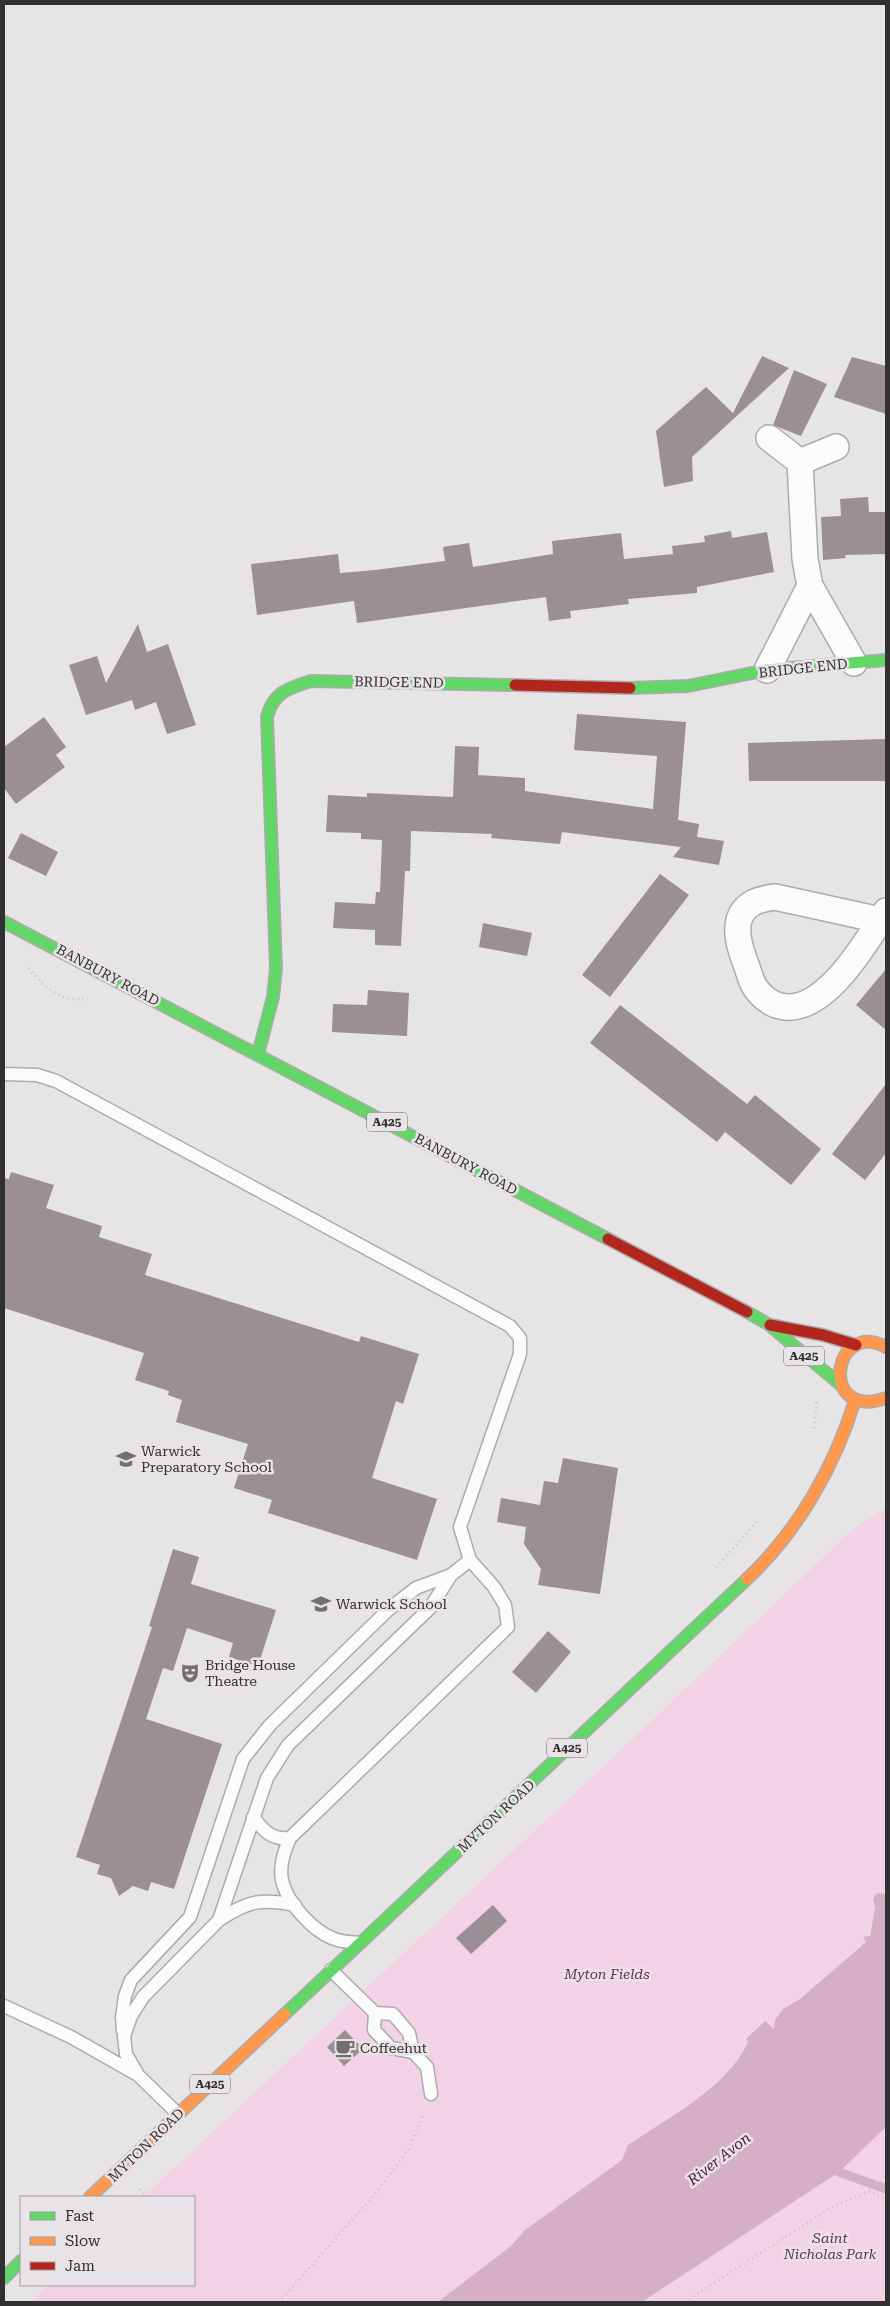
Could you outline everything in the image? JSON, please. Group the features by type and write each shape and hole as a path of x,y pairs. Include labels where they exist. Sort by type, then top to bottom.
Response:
{"main road":[{"name":"BRIDGE END","path":"258,1054 273,997 276,968 267,716 270,706 286,689 311,682 377,681 655,689 688,686 767,670 886,660"},
{"name":"BANBURY ROAD","path":"4,922 768,1324 841,1385 855,1400"},
{"name":"BANBURY ROAD","path":"768,1324 823,1335 856,1345 885,1342"},
{"path":"841,1385 839,1367 848,1350 856,1345"},
{"path":"855,1400 872,1403 886,1398"},
{"name":"MYTON ROAD","path":"91,2196 754,1573 805,1510 828,1472 844,1439 855,1400"},
{"path":"4,2278 20,2262"}],"street":[{"path":"769,438 800,462 805,559 810,586 854,663"},
{"path":"800,462 836,448"},
{"path":"767,670 810,586"},
{"path":"775,897 883,915 847,970 831,986 807,1002 781,1006 766,999 751,982 738,932 740,920 746,909 757,899 775,897"}],"lane":[{"path":"4,1074 38,1075 56,1081 510,1326 517,1332 521,1345 520,1354 460,1527 470,1560 494,1587 505,1605 508,1627 290,1838 281,1872 283,1884 295,1906 322,1934 337,1940 361,1943"},
{"path":"138,2075 126,2054 122,2018 125,1996 131,1980 190,1917 243,1759 270,1725 388,1610 416,1588 451,1575 470,1560"},
{"path":"219,1920 267,1778 288,1745 430,1608 451,1575"},
{"path":"253,1817 265,1832 280,1839 290,1838"},
{"path":"124,2036 131,2016 143,1997 219,1920 240,1906 253,1902 268,1900 295,1906"},
{"path":"332,1970 375,2013 392,2014 410,2033 413,2052 426,2067 432,2094"},
{"path":"4,2006 71,2037 138,2075 178,2114"},
{"path":"375,2013 374,2030 391,2048 413,2052"}],"path":[{"path":"28,966 43,987 72,1000 97,999"},
{"path":"813,1433 817,1398"},
{"path":"279,2302 375,2194 407,2152 432,2094"},
{"path":"685,2302 832,2206 870,2190 886,2175"},
{"path":"870,2190 886,2199"}],"green space":[{"name":"Myton Fields","path":"886,1508 886,1894 882,1893 873,1898 874,1917 866,1941 800,1999 783,2009 774,2030 746,2039 748,2041 739,2058 726,2073 695,2101 627,2147 622,2160 525,2230 511,2246 438,2302 31,2302 48,2286 195,2286 195,2196 144,2196 620,1751 852,1530"},
{"name":"Saint Nicholas Park","path":"886,2127 886,2302 642,2302 839,2172"}],"water":[{"name":"River Avon","path":"878,1893 886,1894 886,2127 839,2172 642,2302 438,2302 511,2246 525,2230 622,2160 628,2145 696,2100 712,2087 739,2058 748,2042 746,2039 765,2021 774,2029 775,2020 783,2009 800,1999 866,1942 863,1937 870,1936 875,1908 873,1898"}],"building":[{"path":"762,356 789,368 692,457 693,481 664,487 656,431 706,387 733,413"},
{"path":"852,357 886,366 886,414 834,397"},
{"path":"794,370 827,384 801,436 773,425"},
{"path":"868,497 869,512 886,512 886,554 845,555 846,558 823,560 821,517 841,516 840,499"},
{"path":"731,531 732,538 767,532 774,572 697,587 697,593 628,599 629,604 570,611 571,618 549,621 546,597 357,623 354,601 257,615 251,564 338,554 340,573 375,570 445,561 443,547 469,543 473,567 553,554 552,541 621,533 624,559 673,554 672,546 705,542 704,536"},
{"path":"138,624 147,652 168,644 196,725 167,734 156,702 135,710 132,700 86,715 69,665 97,656 106,683"},
{"path":"577,714 686,722 678,820 699,824 697,837 724,841 719,865 673,857 681,847 562,832 560,844 491,838 492,834 411,831 410,871 405,871 401,946 375,945 375,930 333,928 335,902 375,904 376,892 380,892 382,840 361,839 361,833 326,832 328,795 367,797 367,793 453,797 455,746 479,747 478,775 525,778 525,791 653,809 657,756 574,750"},
{"path":"44,717 66,747 56,755 65,767 16,804 4,788 4,747"},
{"path":"886,739 886,781 749,781 748,743"},
{"path":"21,833 58,852 46,876 8,858"},
{"path":"660,874 689,895 610,997 582,975"},
{"path":"483,923 532,933 527,956 479,947"},
{"path":"886,969 886,1030 856,1005"},
{"path":"368,990 409,993 407,1036 332,1032 333,1004 367,1005"},
{"path":"620,1005 747,1104 755,1095 821,1149 791,1185 725,1132 717,1142 590,1043"},
{"path":"886,1084 886,1153 865,1180 832,1154"},
{"path":"11,1172 54,1185 46,1208 102,1226 99,1237 152,1254 145,1275 359,1342 361,1336 419,1354 403,1404 396,1401 372,1478 437,1499 417,1560 268,1513 272,1500 234,1488 248,1444 176,1422 182,1400 168,1395 169,1391 135,1380 144,1353 4,1308 4,1178 9,1179"},
{"path":"563,1458 618,1468 600,1594 538,1585 541,1569 524,1544 526,1527 497,1522 501,1498 540,1505 544,1481 558,1483"},
{"path":"173,1549 199,1557 191,1584 276,1610 258,1666 229,1657 233,1643 187,1628 173,1671 163,1668 146,1719 222,1744 174,1889 151,1882 148,1891 133,1886 119,1896 111,1878 97,1874 100,1865 76,1857 152,1627 149,1626"},
{"path":"548,1631 571,1652 536,1693 512,1672"},
{"path":"493,1905 507,1921 471,1954 456,1938"},
{"name":"Coffeehut","path":"345,2030 363,2049 344,2066 327,2047"}],"waterway":[{"path":"829,2165 839,2172 886,2189"}],"traffic: fast":[{"path":"630,688 688,686 767,670 886,660"},
{"path":"258,1054 273,997 276,968 267,717 273,702 283,692 311,681 515,685"},
{"path":"4,922 608,1239"},
{"path":"747,1312 768,1324 841,1385"},
{"path":"285,2014 747,1579"},
{"path":"4,2278 20,2262"}],"traffic: slow":[{"path":"886,1347 868,1342 854,1346 844,1357 840,1371 842,1385 850,1396 864,1402 886,1398"},
{"path":"747,1579 783,1540 813,1496 837,1449 855,1400"},
{"path":"91,2196 285,2014"}],"traffic: jam":[{"path":"515,685 630,688"},
{"path":"608,1239 747,1312"},
{"path":"770,1325 823,1335 856,1345"}],"place":[{"name":"Warwick Preparatory School","path":"126,1459"},
{"name":"Warwick School","path":"321,1604"},
{"name":"Bridge House Theatre","path":"190,1673"},
{"name":"Coffeehut","path":"345,2048"}]}
